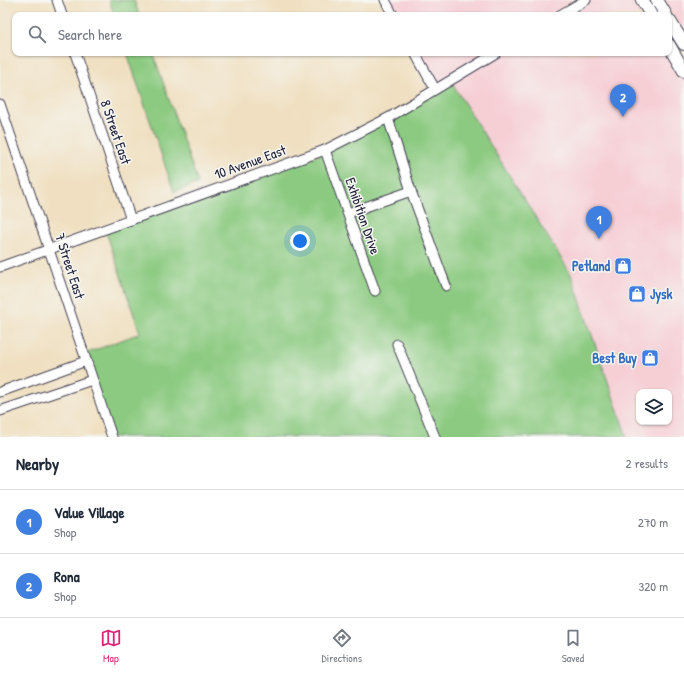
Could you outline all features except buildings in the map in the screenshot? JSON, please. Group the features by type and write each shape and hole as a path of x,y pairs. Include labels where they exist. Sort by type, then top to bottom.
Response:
{"main road":[{"path":"657,0 664,12"},
{"path":"642,1 649,12"},
{"path":"672,25 684,44"},
{"path":"672,50 684,71"}],"street":[{"path":"57,0 61,12"},
{"path":"385,0 392,12"},
{"path":"565,12 586,0"},
{"name":"8 Street East","path":"76,56 132,220"},
{"path":"417,56 435,89"},
{"name":"10 Avenue East","path":"0,267 325,150 388,118 491,56"},
{"name":"7 Street East","path":"0,104 112,437"},
{"path":"388,118 411,191 446,286"},
{"path":"0,134 9,130"},
{"name":"Exhibition Drive","path":"325,150 375,291"},
{"path":"348,213 411,191"},
{"path":"397,344 435,437"},
{"path":"0,392 86,361"},
{"path":"0,411 92,380"}],"shaded area":[{"path":"385,0 573,0 555,12 391,12"},
{"path":"586,0 642,0 649,12 565,12"},
{"path":"664,0 684,0 684,34 672,12"},
{"path":"417,56 486,56 435,89"},
{"path":"491,56 672,56 684,71 684,437 627,437 571,274 450,80"}],"green space":[{"path":"109,0 134,0 138,12 113,12"},
{"path":"128,56 154,56 198,183 174,192"},
{"path":"450,80 571,274 627,437 111,437 82,355 140,333 106,232 324,153"}],"place":[{"name":"Rona","path":"623,117"},
{"name":"Value Village","path":"599,239"},
{"name":"Petland","path":"623,266"},
{"name":"Jysk","path":"637,294"},
{"name":"Best Buy","path":"650,358"}]}
